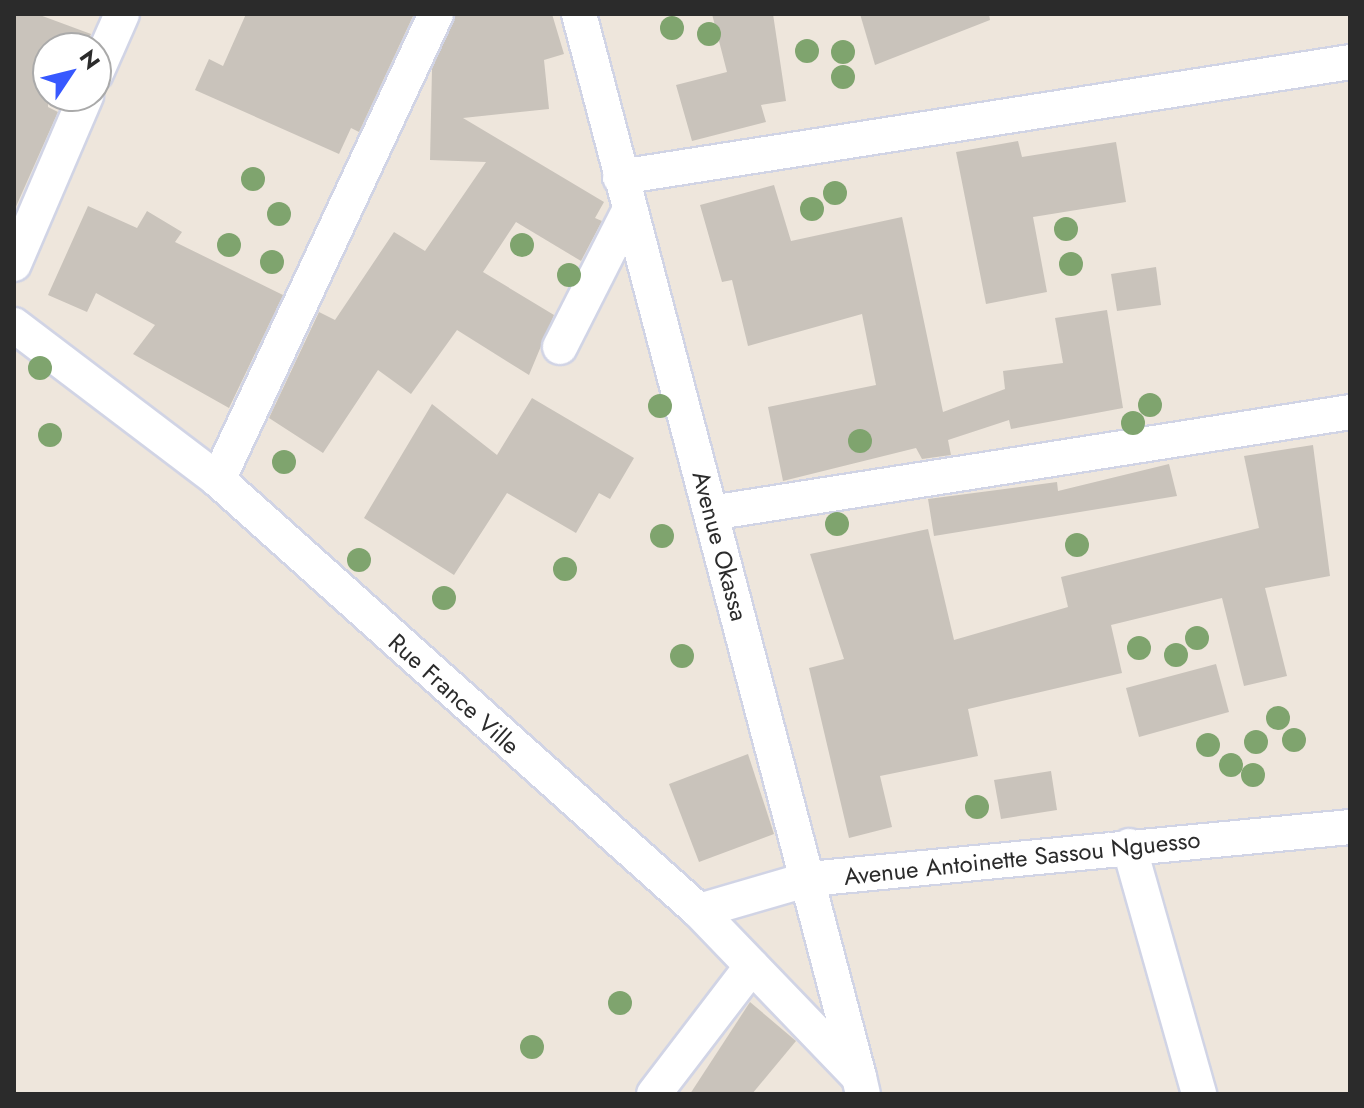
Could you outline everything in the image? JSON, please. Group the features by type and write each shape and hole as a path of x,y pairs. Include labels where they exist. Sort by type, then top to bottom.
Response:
{"street":[{"path":"112,37 122,14"},
{"path":"218,480 436,14"},
{"name":"Avenue Okassa","path":"579,14 861,1086"},
{"path":"620,177 1350,62"},
{"path":"14,264 79,112"},
{"path":"560,347 629,211"},
{"name":"Rue France Ville","path":"14,325 218,480 699,911 861,1086"},
{"path":"711,513 1350,412"},
{"name":"Avenue Antoinette Sassou Nguesso","path":"699,911 809,879 1350,827"},
{"path":"1129,846 1199,1094"},
{"path":"654,1094 752,966"}],"building":[{"path":"14,14 37,14 86,32 32,32 32,112 58,112 14,211"},
{"path":"246,14 414,14 359,132 351,128 339,154 195,90 209,59 223,66"},
{"path":"456,14 552,14 564,54 544,60 549,109 463,118 604,202 595,218 602,221 581,261 516,222 483,272 554,315 529,375 457,330 411,394 378,370 323,453 269,418 319,312 335,320 394,232 425,251 486,162 430,160 432,69"},
{"path":"712,14 773,14 786,101 761,105 766,122 692,141 676,85 727,72"},
{"path":"860,14 989,14 990,20 875,65"},
{"path":"1018,141 1022,157 1116,142 1126,202 1033,217 1047,292 986,304 956,152"},
{"path":"774,185 791,241 902,217 943,412 1005,389 1003,371 1063,363 1055,318 1107,310 1123,408 1011,429 1009,420 948,440 951,455 922,459 916,448 783,481 768,407 876,385 862,314 748,346 732,280 722,282 700,205"},
{"path":"88,206 137,228 147,211 182,232 175,242 283,295 229,408 133,354 155,325 96,293 87,312 48,295"},
{"path":"1156,267 1161,305 1117,311 1111,274"},
{"path":"532,398 634,458 610,499 599,493 576,533 507,493 454,575 364,518 432,404 497,455"},
{"path":"1313,445 1330,576 1265,588 1287,676 1244,686 1222,598 1111,625 1122,673 968,709 978,756 880,776 892,827 849,838 809,668 844,659 810,554 928,529 954,640 1068,607 1061,577 1259,528 1244,456"},
{"path":"1169,464 1177,496 934,536 928,499 1057,482 1058,491"},
{"path":"1216,664 1229,712 1139,737 1126,688"},
{"path":"748,754 774,834 699,862 669,784"},
{"path":"1051,771 1057,810 1001,819 994,780"},
{"path":"750,1002 796,1041 752,1094 690,1094"}]}
